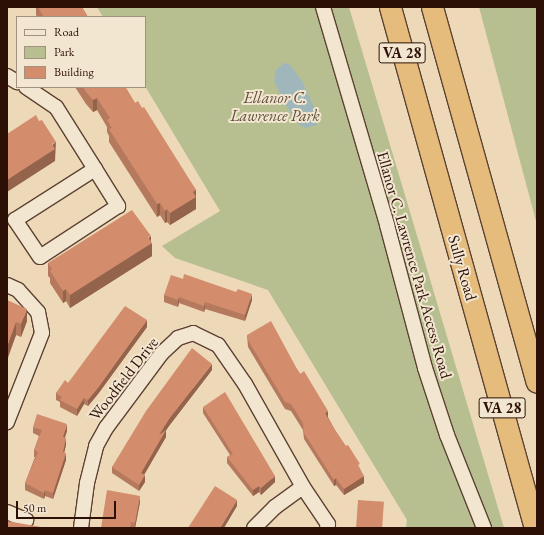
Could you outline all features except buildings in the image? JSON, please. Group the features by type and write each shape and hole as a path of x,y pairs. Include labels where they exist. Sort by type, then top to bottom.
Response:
{"highway":[{"path":"384,7 414,98"},
{"name":"Sully Road","path":"390,7 414,98 535,528"},
{"name":"VA 28","path":"432,7 537,382"}],"street":[{"name":"Ellanor C. Lawrence Park Access Road","path":"323,7 387,225 425,368 447,435 484,528"},
{"path":"7,76 16,81"},
{"path":"28,88 56,107 95,169 118,206 40,256 15,220 95,169"},
{"path":"7,285 18,290 38,312 42,332 7,422"},
{"name":"Woodfield Drive","path":"81,528 87,483 96,446 106,428 162,352 178,338 193,333 218,344 245,384 303,487 328,524 327,528"},
{"path":"254,528 275,508 303,487"},
{"path":"7,512 26,520"}],"green space":[{"name":"Ellanor C. Lawrence Park","path":"97,7 349,7 504,528 406,528 407,520 268,290 175,258 162,246 220,211 146,88 146,16 102,16"},
{"path":"479,7 537,7 537,225"}],"water":[{"path":"284,63 289,64 302,81 317,114 317,125 306,128 299,125 285,104 274,81 276,70"}]}
